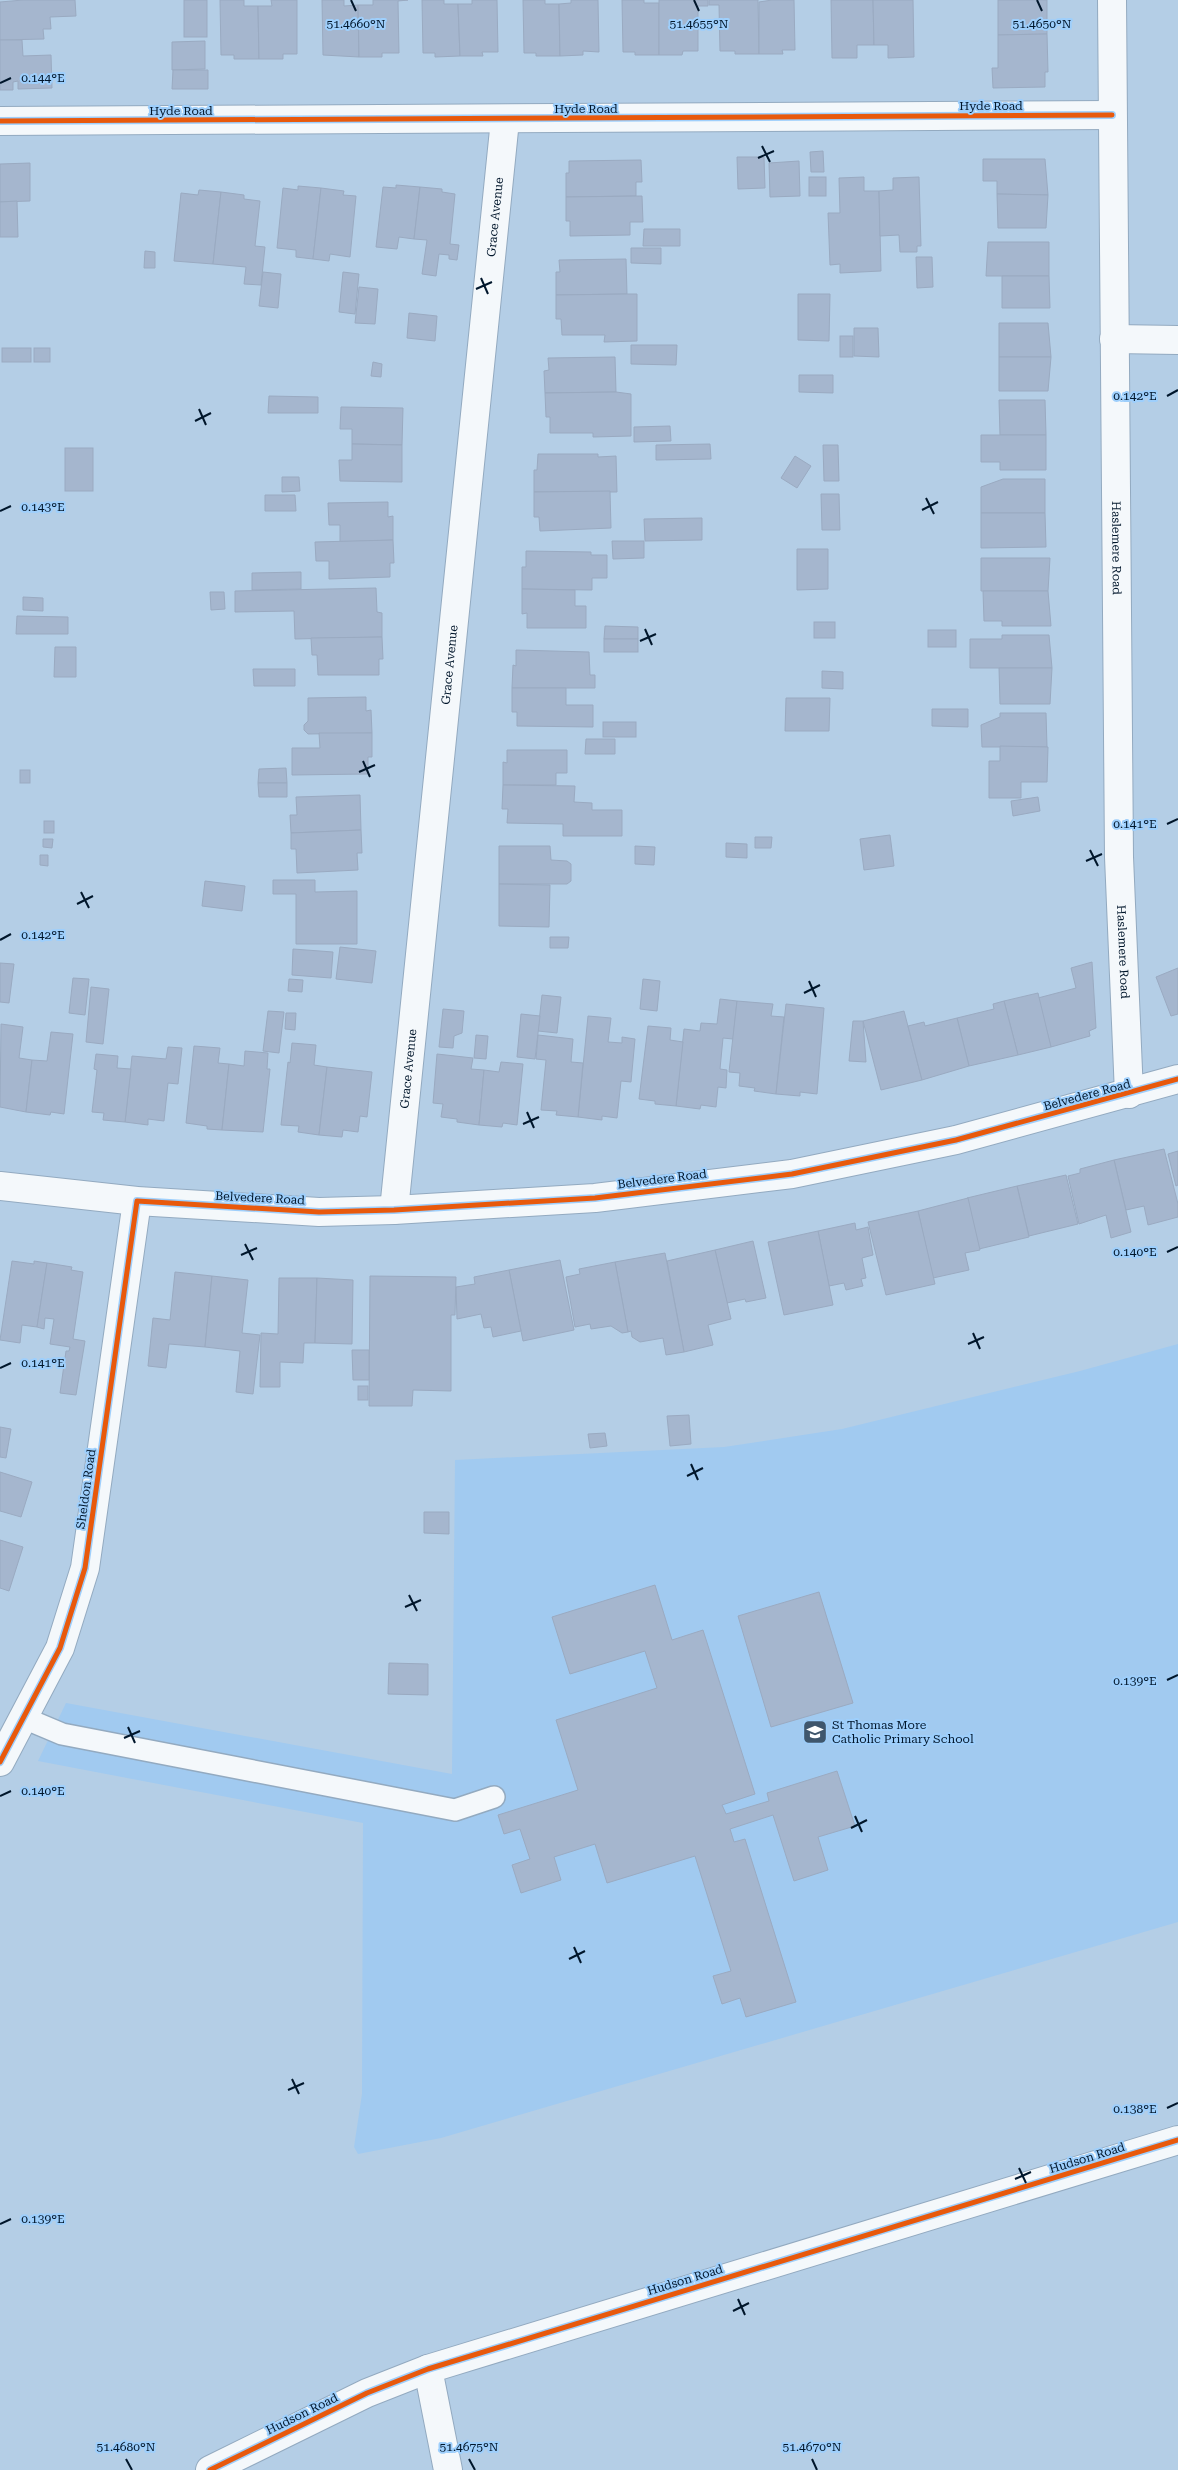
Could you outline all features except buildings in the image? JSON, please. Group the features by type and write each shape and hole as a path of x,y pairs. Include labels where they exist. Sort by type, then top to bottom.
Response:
{"street":[{"name":"Haslemere Road","path":"1112,0 1119,857 1129,1094"},
{"name":"Hyde Road","path":"0,121 505,120 1112,115"},
{"name":"Grace Avenue","path":"394,1210 505,120"},
{"path":"1114,339 1178,340"},
{"name":"Belvedere Road","path":"0,1186 137,1201 319,1212 394,1210 595,1198 792,1174 956,1140 1178,1079"},
{"name":"Sheldon Road","path":"0,1762 60,1648 85,1568 137,1201"},
{"name":"Hudson Road","path":"210,2470 367,2393 428,2369 1178,2140"},
{"path":"428,2369 448,2470"}],"lane":[{"path":"24,1718 62,1734 455,1810 494,1797"}],"shaded area":[{"name":"St Thomas More Catholic Primary School","path":"1178,1344 1178,1922 441,2138 358,2154 354,2147 362,2094 363,1823 38,1761 66,1703 452,1774 455,1460 724,1447 842,1429 1080,1371"}],"cycle path":[{"path":"0,121 1112,115"},
{"path":"0,1762 60,1648 85,1568 137,1201 319,1212 394,1210 595,1198 792,1174 956,1140 1178,1079"},
{"path":"210,2470 367,2393 428,2369 1178,2140"}],"place":[{"name":"St Thomas More Catholic Primary School","path":"815,1732"}]}
